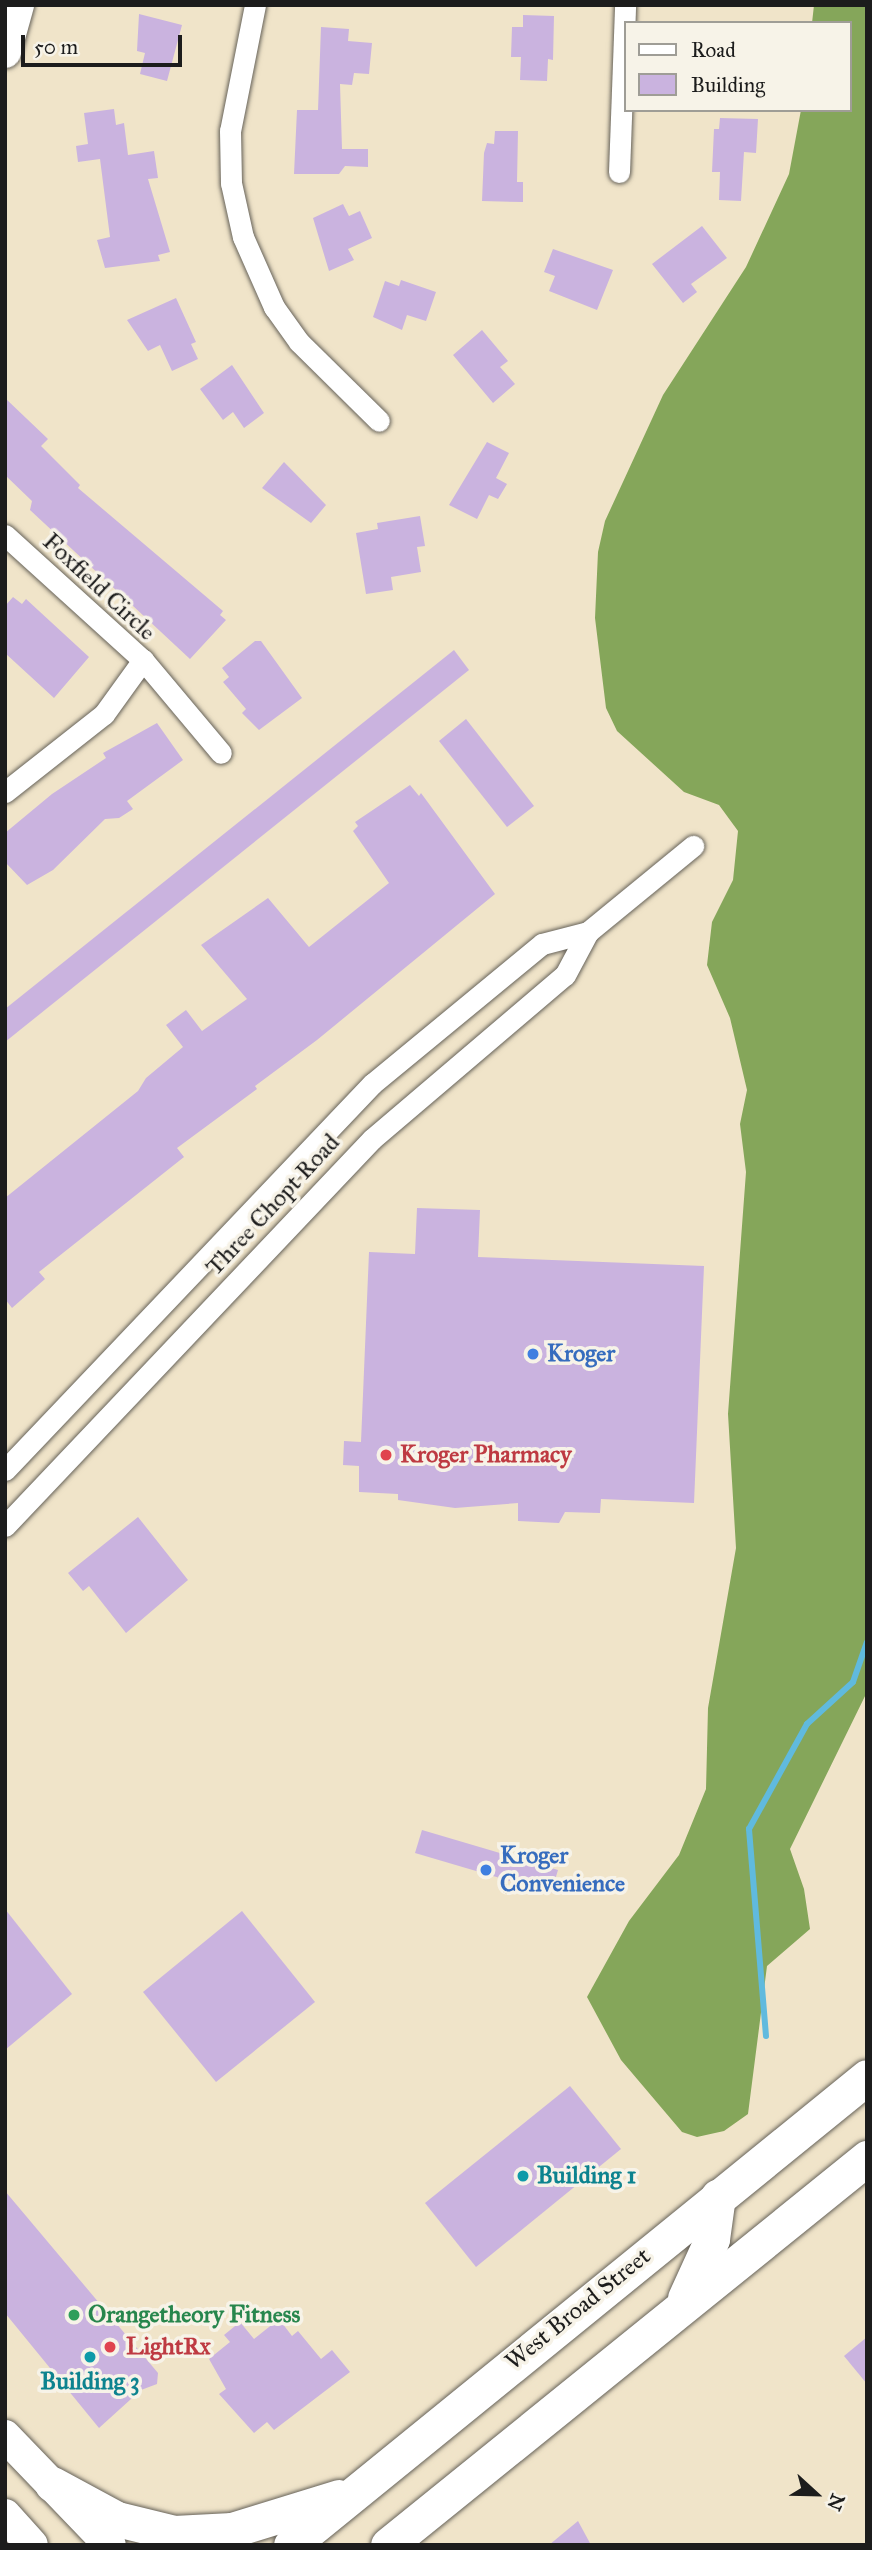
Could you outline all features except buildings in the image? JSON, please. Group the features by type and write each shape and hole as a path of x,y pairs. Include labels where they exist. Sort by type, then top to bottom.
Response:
{"main road":[{"path":"5,52 18,5"},
{"name":"West Broad Street","path":"291,2545 867,2077"},
{"path":"388,2545 867,2158"},
{"path":"680,2308 712,2239 718,2196"},
{"path":"5,2436 110,2545"},
{"path":"52,2484 117,2519 158,2531 193,2533 232,2530 352,2493"},
{"path":"5,2515 32,2545"}],"street":[{"path":"255,5 230,131 232,183 243,237 274,307 299,342 379,421"},
{"path":"619,172 624,33"},
{"name":"Foxfield Circle","path":"5,535 143,660 104,714 5,792"},
{"path":"143,660 221,753"},
{"name":"Three Chopt Road","path":"5,1526 372,1139 565,975 589,932 693,846"},
{"name":"Three Chopt Road","path":"5,1470 372,1084 542,944 589,932"}],"green space":[{"path":"814,5 867,5 867,1692 790,1849 804,1889 810,1929 767,1966 748,2114 724,2131 697,2137 682,2132 621,2060 587,1997 629,1921 679,1855 706,1789 708,1708 736,1548 728,1414 746,1172 740,1124 747,1090 730,1018 707,965 712,922 733,880 738,831 719,805 684,792 617,731 606,708 595,618 598,552 605,521 663,395 746,267 789,174 801,112 851,112 851,21 812,21"}],"waterway":[{"path":"766,2036 749,1829 807,1724 853,1682 867,1642"}],"place":[{"name":"Kroger","path":"533,1354"},
{"name":"Kroger Pharmacy","path":"386,1455"},
{"name":"Kroger Convenience","path":"486,1870"},
{"name":"Building 1","path":"523,2176"},
{"name":"Orangetheory Fitness","path":"74,2315"},
{"name":"LightRx","path":"110,2347"},
{"name":"Building 3","path":"90,2357"}]}
